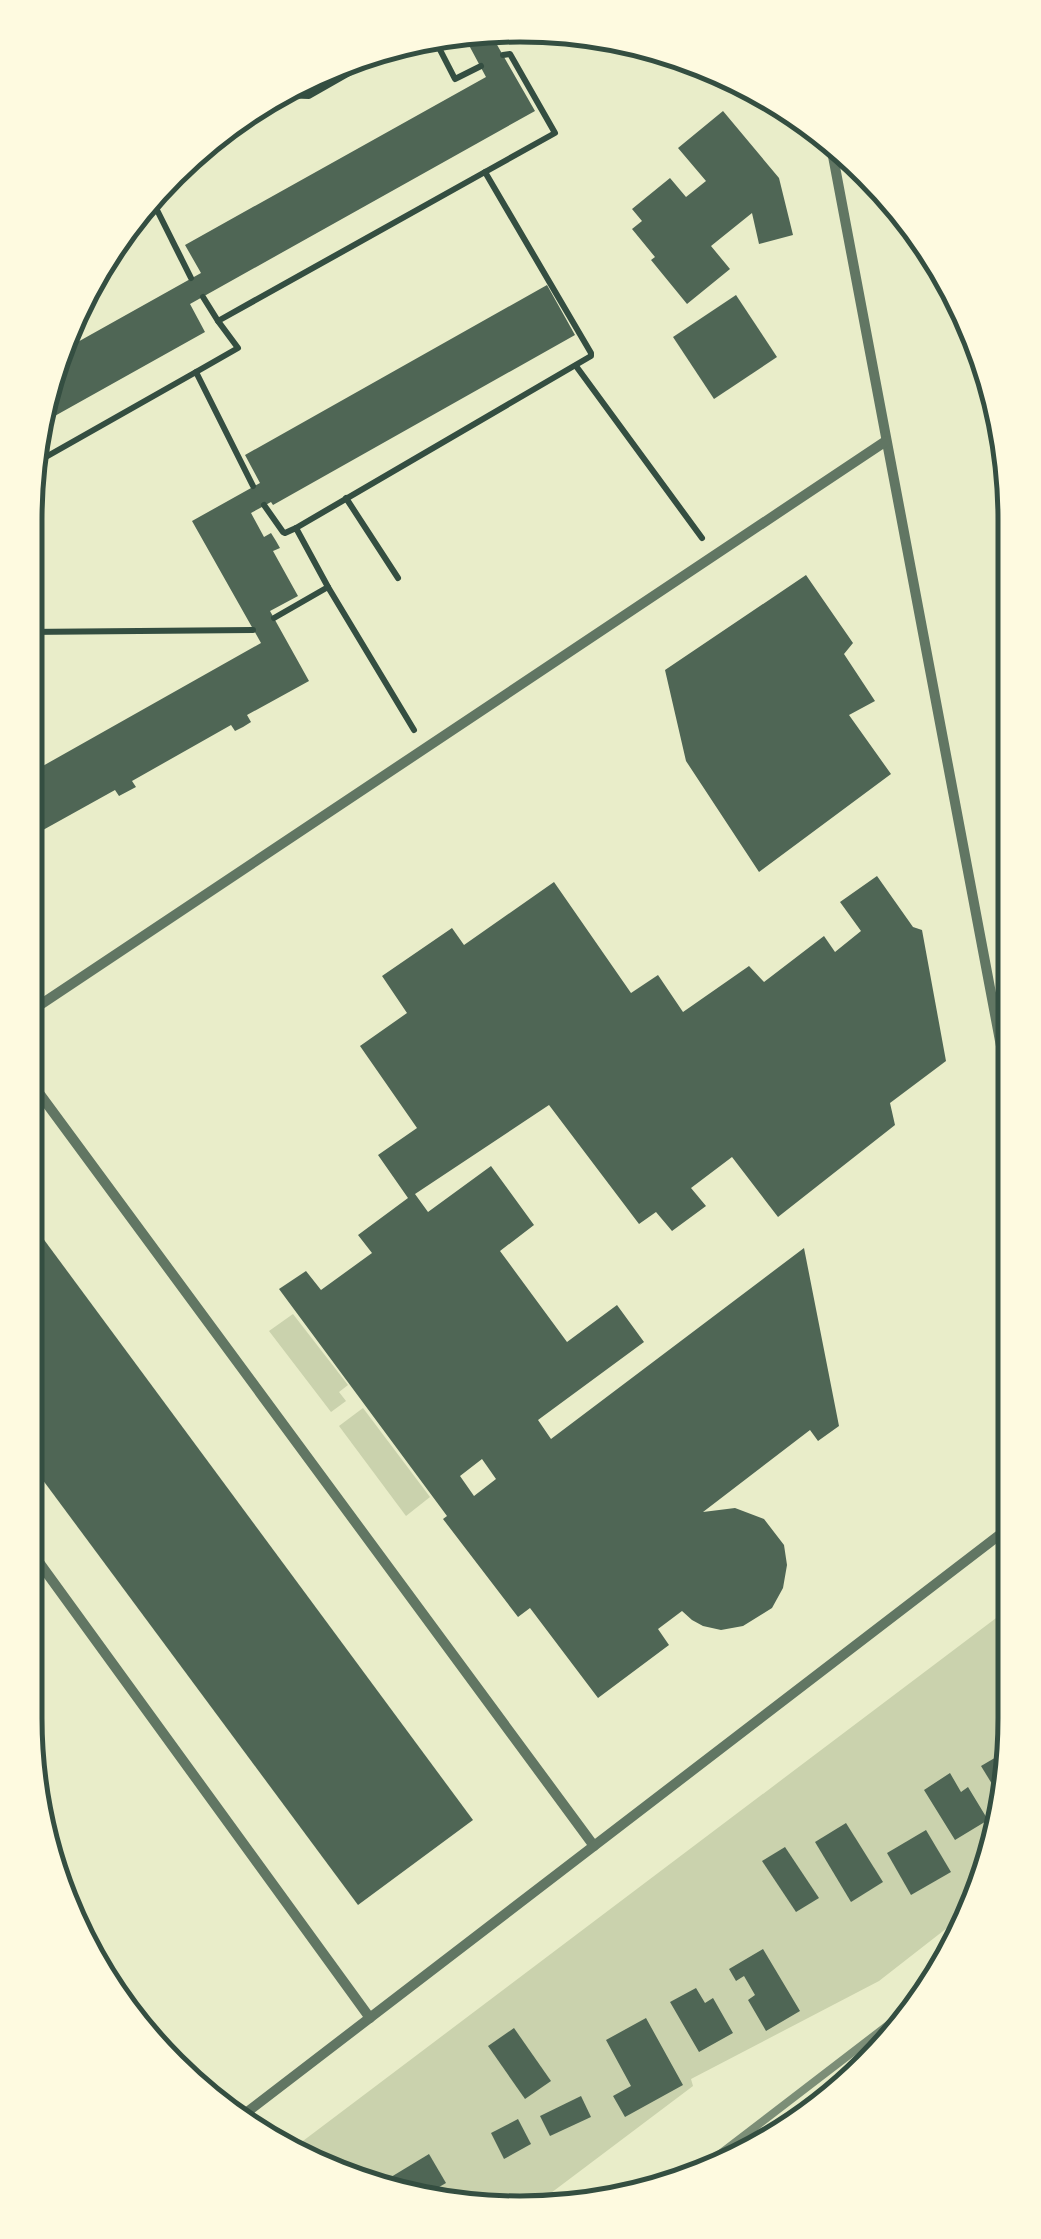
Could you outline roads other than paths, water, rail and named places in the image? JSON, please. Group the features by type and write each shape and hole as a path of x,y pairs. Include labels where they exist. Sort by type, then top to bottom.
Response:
{"street":[{"path":"834,159 998,1031"},
{"path":"42,1004 886,441"},
{"path":"42,1097 594,1846"},
{"path":"248,2111 998,1537"},
{"path":"42,1566 370,2018"}],"railway":[{"path":"725,2150 886,2027"}]}
